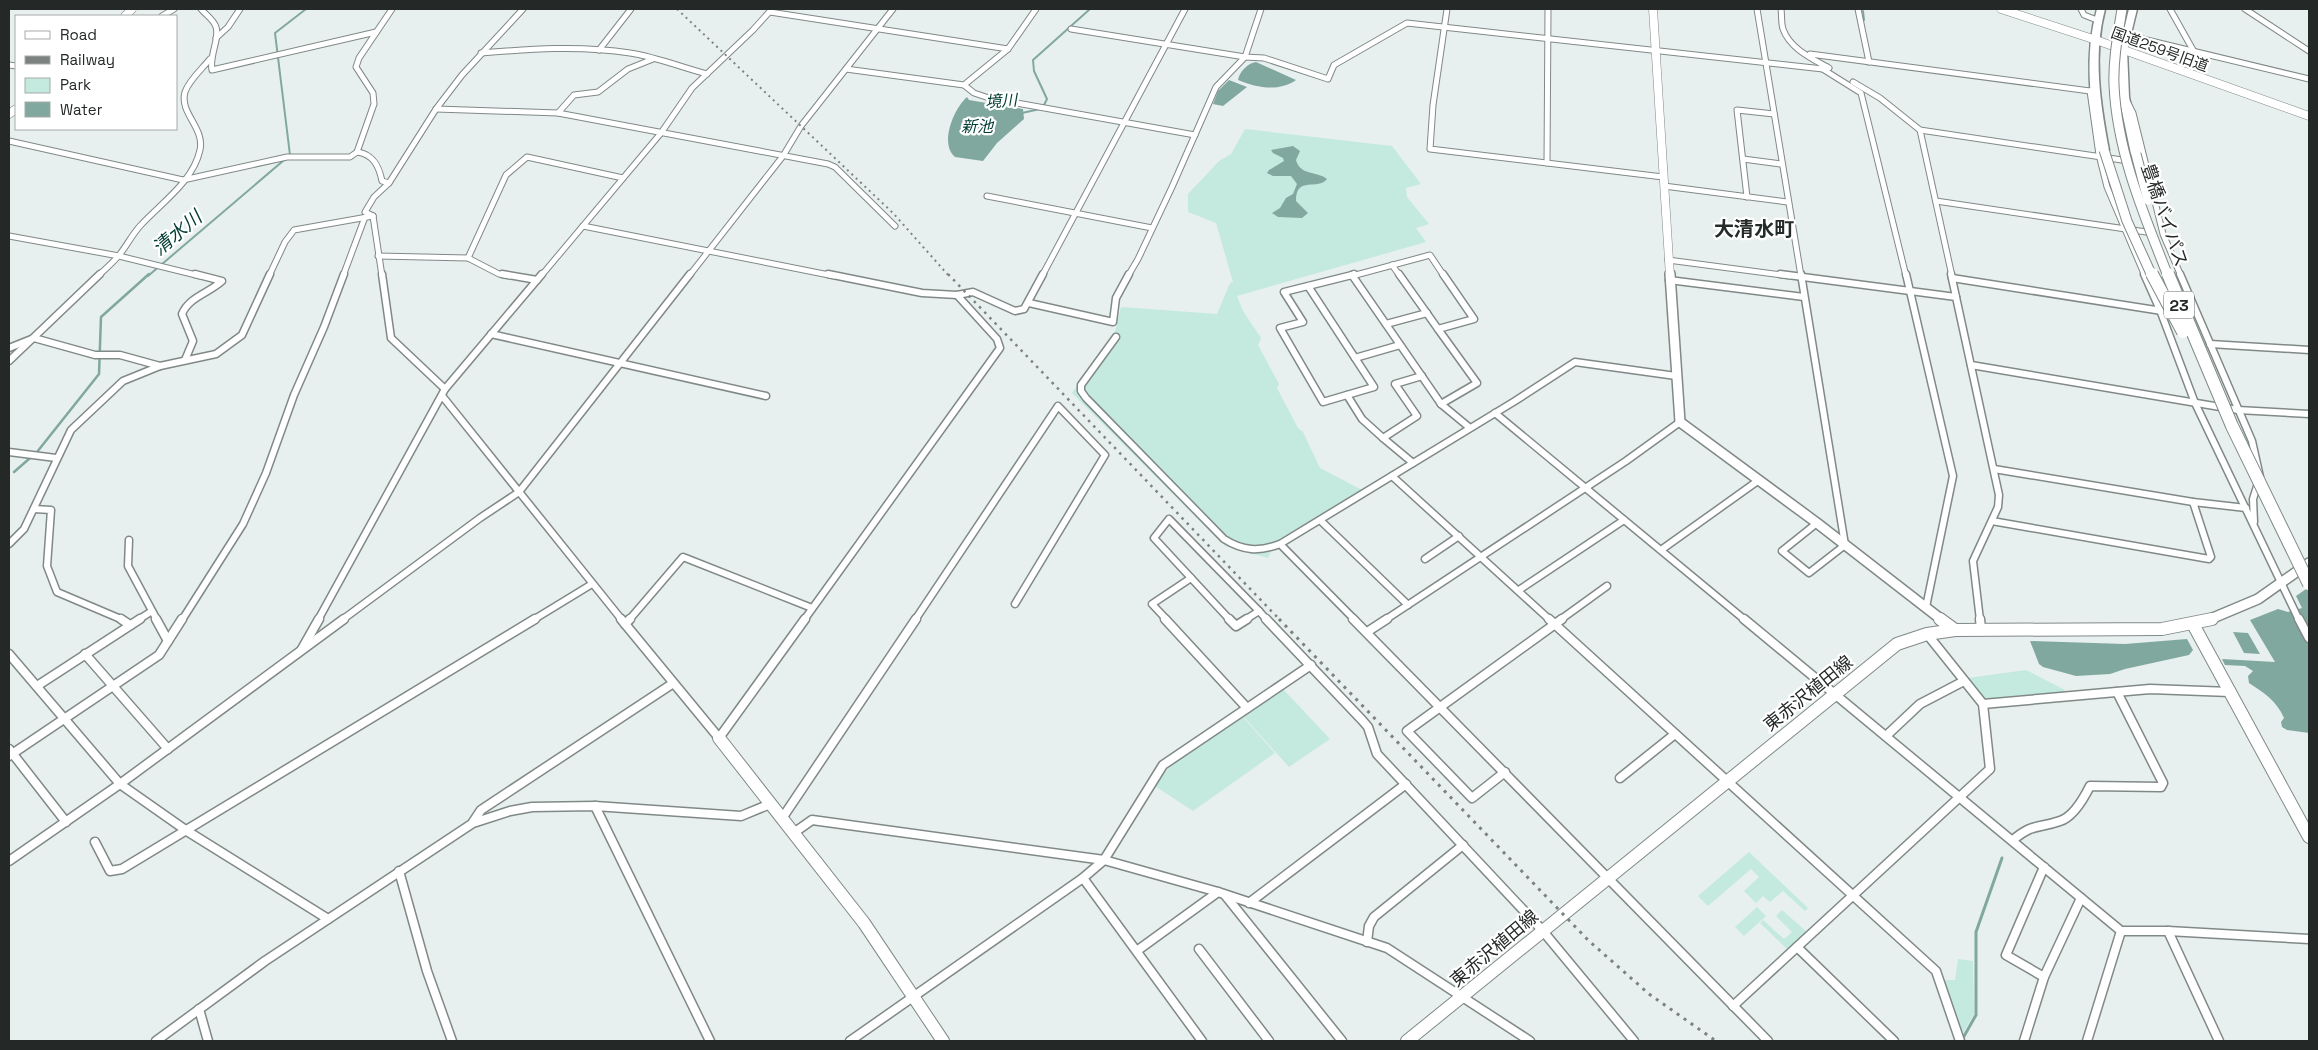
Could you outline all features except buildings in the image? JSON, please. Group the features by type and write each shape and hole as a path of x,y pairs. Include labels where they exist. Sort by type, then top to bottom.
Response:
{"highway":[{"name":"23","path":"2102,9 2097,20 2092,90 2101,152 2113,186 2149,270 2213,384"},
{"name":"豊橋バイパス","path":"2122,9 2116,39 2114,84 2120,126 2130,170 2155,243 2193,340 2309,584"},
{"name":"23","path":"2133,9 2123,50 2124,97 2136,154 2157,231 2155,243"}],"street":[{"path":"201,9 216,28 210,59 211,68 216,70 376,32"},
{"path":"215,38 228,27 240,9"},
{"path":"9,141 183,180 290,157 350,157 357,152 374,104 373,93 356,68 360,58 392,9"},
{"path":"523,9 480,53 436,109 389,184 374,197 366,212 369,217 378,256 391,338 444,393 592,584 770,804 783,817 865,923 914,994 943,1041"},
{"path":"599,50 631,9"},
{"path":"9,859 120,784 480,518 519,492 709,252 783,156 801,126 893,9"},
{"path":"964,84 1008,50 1036,9"},
{"path":"583,226 922,293 957,294 973,292 1015,311 1024,309 1029,303 1185,9"},
{"path":"1029,303 1113,322 1116,298 1152,228 1216,87 1245,57 1261,9"},
{"path":"1447,9 1433,106 1430,149 1547,163 1787,202"},
{"path":"1547,163 1548,9"},
{"path":"1653,9 1669,280 1680,422 1955,630"},
{"path":"1757,9 1787,202 1845,545"},
{"path":"1781,9 1785,33 1791,42 1824,68 1861,93 1910,291 1953,476 1926,607"},
{"path":"1858,9 1869,62"},
{"name":"国道259号旧道","path":"2001,9 2096,40 2308,117"},
{"path":"2081,9 2084,16 2097,20"},
{"path":"2170,9 2193,50"},
{"path":"2244,9 2309,51"},
{"path":"300,652 444,393 661,133 692,89 729,51 746,39 771,10 1008,50"},
{"path":"1071,29 1245,57 1264,58 1328,79 1334,65 1405,24 1824,68 1880,98 1920,130 2101,152 2145,164"},
{"path":"2126,35 2309,79"},
{"path":"480,53 535,49 599,50 630,53 707,74"},
{"path":"1807,54 2092,90"},
{"path":"9,361 119,256 131,236 183,180 197,160 202,140 200,130 185,103 185,93 210,59"},
{"path":"558,113 574,95 598,92 628,69 653,59"},
{"path":"846,69 964,84 974,93 989,98 1195,135"},
{"path":"2124,97 2133,113 2163,234 2252,441 2260,477 2253,499 2254,521 2258,534"},
{"path":"178,101 185,103"},
{"path":"436,109 558,113 836,167 895,226"},
{"path":"1747,197 1737,110 1774,114"},
{"path":"1920,130 1994,469 1999,502 1973,561 1981,629"},
{"path":"357,152 364,152 374,159 380,168 382,180 389,184"},
{"path":"2101,152 2107,187 2123,228 2160,310 2171,343 2196,403 2281,586 2309,638"},
{"path":"468,258 506,176 527,157 623,178"},
{"path":"1743,159 1781,164"},
{"path":"987,196 1152,228"},
{"path":"1936,201 2163,234"},
{"path":"9,544 24,529 56,458 71,430 106,396 123,381 160,366 216,354 242,334 285,242 294,230 302,227 369,217"},
{"path":"66,822 10,753 64,720 159,655 243,524 266,473 294,395 369,217"},
{"path":"9,236 119,256 222,281 215,289 188,302 183,308 182,314 194,339 194,346 185,360"},
{"path":"1308,286 1374,387 1323,402 1280,328 1303,322 1284,292 1430,255 1474,319 1438,328"},
{"path":"378,256 468,258 499,274 537,280"},
{"path":"1668,260 1956,297"},
{"path":"1392,265 1477,383 1441,404"},
{"path":"1352,275 1441,404 1470,428"},
{"path":"1952,278 2198,317"},
{"path":"1669,280 1804,297"},
{"path":"718,738 1000,348 997,338 957,294"},
{"path":"1386,324 1427,313"},
{"path":"492,334 766,396"},
{"path":"1116,337 1081,385 1081,391 1224,539 1230,543 1258,552 1280,544 1576,362 1676,376"},
{"path":"9,348 34,338 96,355 120,355 160,366"},
{"path":"2210,344 2309,350"},
{"path":"1355,358 1400,345"},
{"path":"1971,365 2238,410 2309,414"},
{"path":"1384,438 1417,416 1395,384 1422,376"},
{"path":"1347,395 1362,419 1414,463"},
{"path":"783,817 1058,406 1105,456 1015,604"},
{"path":"1495,413 2121,931 2168,931 2309,939"},
{"path":"1367,632 1634,456 1680,422"},
{"path":"9,452 56,458"},
{"path":"1994,469 2193,502 2246,508"},
{"path":"1392,476 1936,971 1960,1041"},
{"path":"1661,550 1759,480"},
{"path":"1992,521 2209,559 2211,557 2193,502"},
{"path":"34,509 51,510 47,566 57,592 122,619 130,625"},
{"path":"1259,611 1236,626 1154,538 1169,519 1259,611 1311,665 1362,720 1368,727 1377,754 1542,930 1634,1041"},
{"path":"1320,520 1408,605"},
{"path":"1519,590 1624,520"},
{"path":"1816,523 1782,552 1809,573 1845,545"},
{"path":"1425,558 1459,536"},
{"path":"129,540 128,566 168,641"},
{"path":"1280,544 1768,1041"},
{"path":"625,624 683,557 812,608"},
{"name":"東赤沢植田線","path":"1410,1041 1542,930 1728,782 1889,649 1927,634 1955,630 2162,629 2194,626 2230,614 2281,586 2309,563"},
{"path":"1191,578 1152,604 1247,708"},
{"path":"95,842 107,867 110,871 115,871 187,831 592,584"},
{"path":"1505,772 1472,798 1407,731 1607,586"},
{"path":"37,686 152,611"},
{"path":"2194,626 2309,837"},
{"path":"1733,1006 1990,770 1983,704 1927,634"},
{"path":"85,654 168,749"},
{"path":"10,658 37,686 120,784 187,831 328,920"},
{"path":"850,1041 890,1014 914,994 1083,878 1104,860 1163,765 1311,665"},
{"path":"1886,736 1915,707 1964,680"},
{"path":"473,823 481,810 672,684"},
{"path":"1983,704 2150,689 2230,692"},
{"path":"2013,840 2027,828 2067,818 2084,798 2090,786 2161,787 2163,783 2117,692"},
{"path":"1620,778 1675,734"},
{"path":"1249,903 1406,784"},
{"path":"156,1041 265,961 473,823 532,806 595,806 741,816 770,804"},
{"path":"595,806 710,1041"},
{"path":"794,832 812,820 1104,860 1126,865 1221,893 1387,948 1524,1040"},
{"path":"1367,942 1369,926 1374,917 1463,845"},
{"path":"2044,867 2006,954 2044,977"},
{"path":"399,871 427,971 452,1041"},
{"path":"1083,878 1138,950 1202,1041"},
{"path":"1138,950 1221,893"},
{"path":"1221,893 1342,1041"},
{"path":"2024,1041 2044,977 2081,898"},
{"path":"2087,1041 2121,931"},
{"path":"2168,931 2219,1041"},
{"path":"1797,947 1894,1041"},
{"path":"1198,949 1269,1041"},
{"path":"199,1009 208,1041"}],"green space":[{"path":"1245,129 1392,146 1421,184 1406,188 1407,197 1429,224 1416,228 1426,242 1237,296 1243,311 1261,338 1258,345 1279,384 1277,388 1298,428 1303,432 1320,468 1362,490 1276,541 1268,558 1225,546 1072,393 1115,331 1121,307 1217,314 1230,283 1233,282 1216,223 1188,212 1188,194 1219,161 1231,154"},
{"path":"2026,670 2065,690 2058,696 1985,701 1968,678"},
{"path":"1283,689 1330,739 1289,767 1243,716"},
{"path":"1242,716 1275,753 1193,811 1155,786 1172,764"},
{"path":"1749,852 1808,908 1805,911 1783,891 1770,902 1763,896 1756,903 1744,891 1759,877 1751,869 1708,906 1698,896"},
{"path":"1757,907 1766,916 1744,936 1735,927"},
{"path":"1782,910 1807,932 1788,950 1760,923 1763,920 1784,939 1792,932 1776,916"},
{"path":"1958,959 1973,961 1974,1014 1963,1033 1960,1031 1944,980 1955,980"}],"water":[{"path":"1256,62 1296,80 1282,86 1268,88 1238,80 1244,68"},
{"path":"1229,80 1247,87 1223,106 1213,104 1218,91"},
{"name":"新池","path":"967,97 969,100 1023,109 1024,119 997,143 983,161 955,157 950,151 948,144 948,135 953,117"},
{"path":"1293,146 1300,151 1296,160 1301,169 1327,179 1318,184 1300,188 1296,201 1308,213 1302,218 1278,217 1272,213 1280,208 1286,198 1293,194 1297,184 1291,176 1273,176 1267,173 1284,161 1283,158 1271,150"},
{"path":"2309,587 2309,733 2287,730 2282,727 2281,722 2284,718 2278,707 2249,683 2248,676 2253,671 2245,666 2225,665 2222,659 2275,662 2250,620 2278,609 2288,612 2302,608 2296,596"},
{"path":"2233,632 2248,633 2260,654 2244,653"},
{"path":"2187,639 2193,650 2189,655 2110,674 2076,676 2043,667 2039,664 2030,641 2125,644"}],"waterway":[{"name":"清水川","path":"148,276 290,155 275,33 306,9"},
{"name":"境川","path":"1043,107 1047,99 1034,71 1033,60 1090,9"},
{"path":"1863,11 1864,20"},
{"name":"境川","path":"1022,113 1040,109"},
{"name":"清水川","path":"14,472 37,452 99,374 101,317 149,274"},
{"path":"1964,1041 1963,1038 1976,1015 1976,932 2002,858"}],"railway":[{"path":"677,9 893,213 949,276"},
{"path":"948,274 1280,620"},
{"path":"1279,619 1588,940 1649,994 1716,1041"}],"district":[{"name":"大清水町","path":"1754,229"}]}
